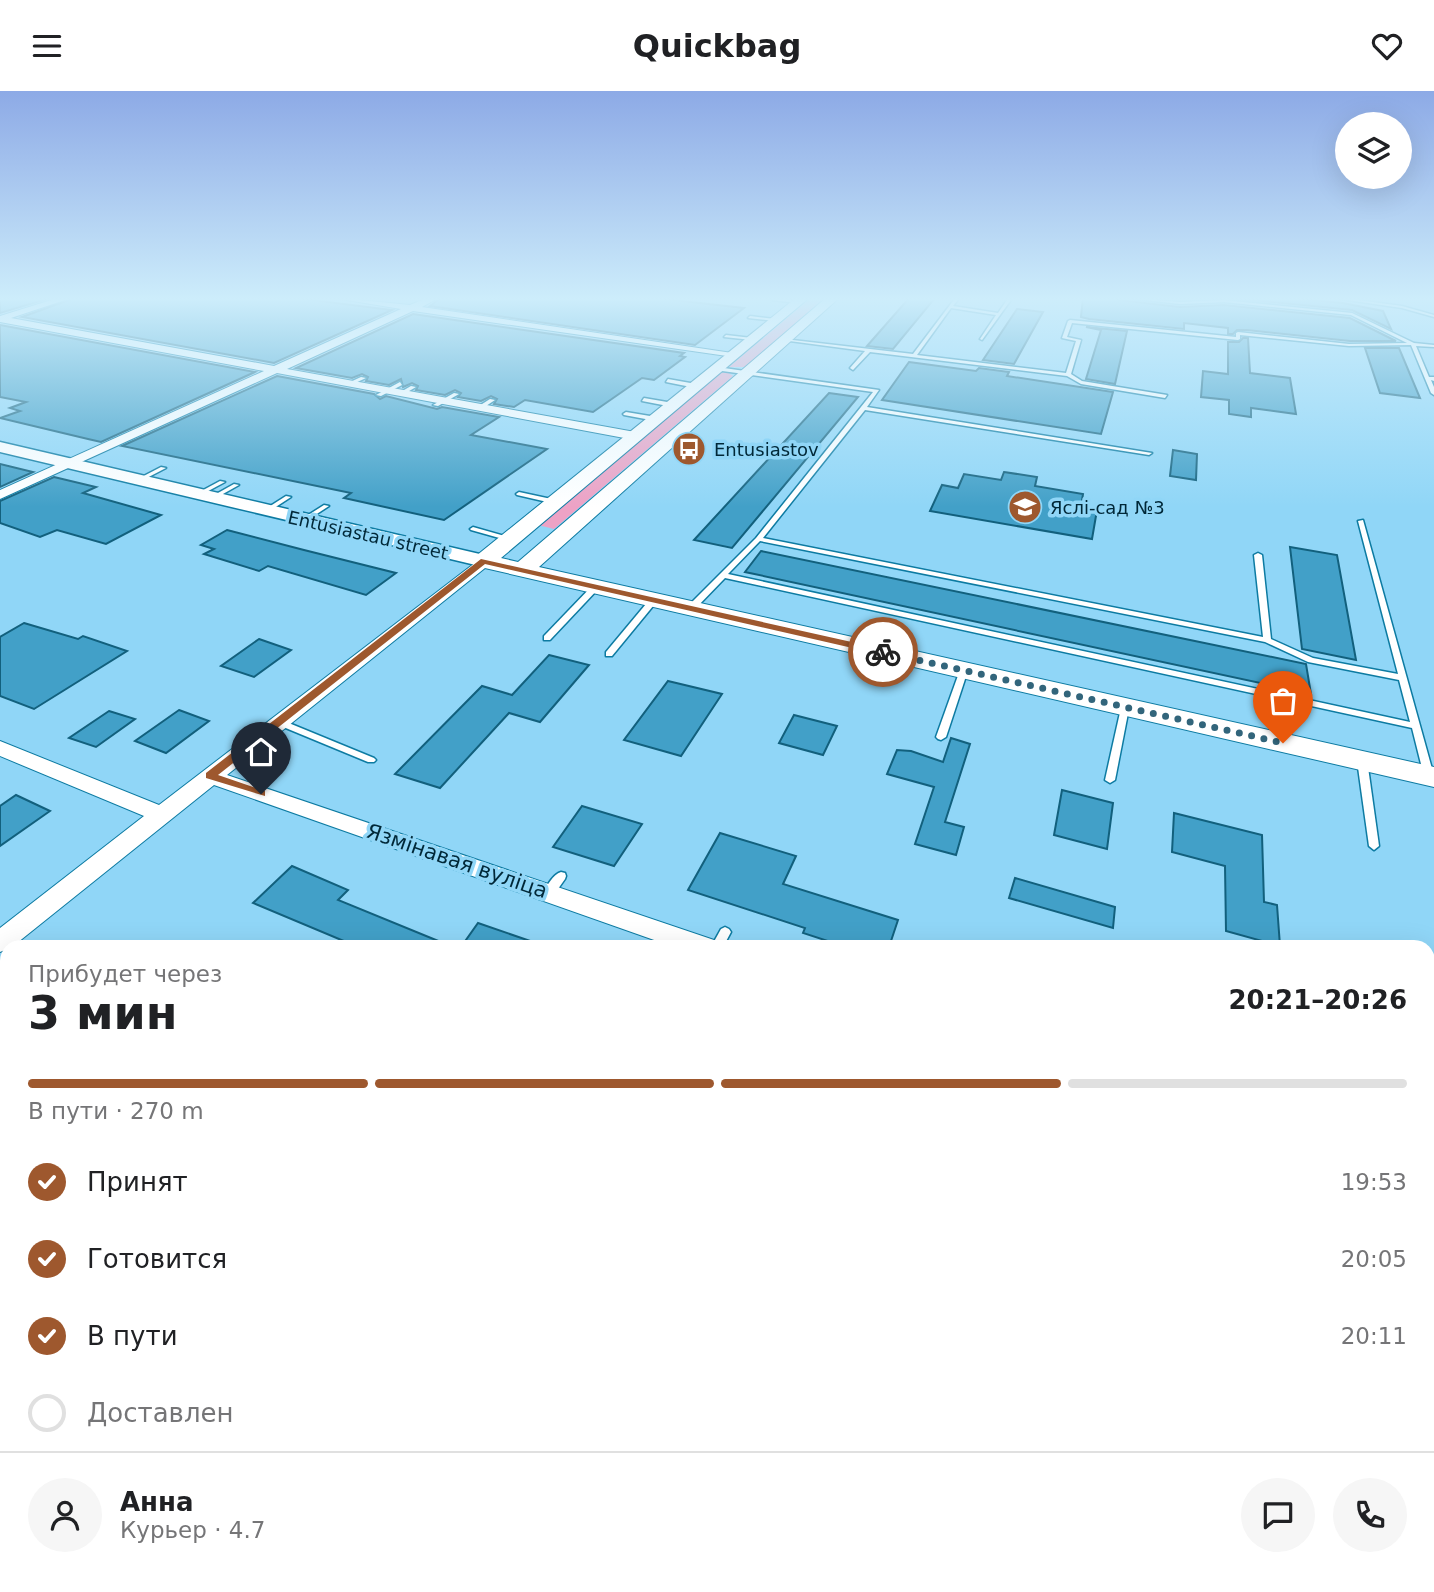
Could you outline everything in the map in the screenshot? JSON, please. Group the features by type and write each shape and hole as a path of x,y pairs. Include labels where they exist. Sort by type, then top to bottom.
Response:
{"main road":[{"path":"522,570 754,367"},
{"path":"484,561 717,369"},
{"name":"Entusiastau street","path":"484,561 1431,776"}],"street":[{"path":"262,367 311,379 357,380 440,403 484,407 635,436"},
{"path":"0,495 285,367"},
{"name":"Entusiastau street","path":"0,447 484,561"},
{"path":"2,940 484,561"},
{"path":"0,748 160,814"},
{"name":"Язмінавая вуліца","path":"209,776 555,885 688,940"}],"lane":[{"path":"1004,367 1068,375 1081,382 1165,396"},
{"path":"1068,375 1070,367"},
{"path":"691,608 758,539 877,391 717,369"},
{"path":"1431,379 1434,393"},
{"path":"668,381 696,386"},
{"path":"440,403 456,394"},
{"path":"644,400 673,405"},
{"path":"864,408 1149,453"},
{"path":"626,414 656,419"},
{"path":"137,481 163,468"},
{"path":"205,497 222,482"},
{"path":"205,497 236,485"},
{"path":"519,494 556,502"},
{"path":"266,511 288,498"},
{"path":"304,520 326,506"},
{"path":"1361,521 1431,776"},
{"path":"473,529 510,539"},
{"path":"758,539 1267,640 1311,660 1403,678"},
{"path":"1258,555 1267,640"},
{"path":"723,575 1416,726"},
{"path":"547,638 596,587"},
{"path":"609,654 654,600"},
{"path":"941,737 964,670"},
{"path":"1110,780 1125,708"},
{"path":"279,722 372,760"},
{"path":"1362,761 1374,846"},
{"path":"721,940 725,932"}],"shaded area":[{"path":"727,372 733,376 554,529 534,524 720,373"}],"building":[{"path":"0,367 228,367 255,372 101,442 0,418 20,411 10,408 26,402 0,397"},
{"path":"671,367 654,380 642,378 593,412 525,400 514,407 494,404 497,399 491,396 481,401 458,397 461,393 455,390 445,395 416,390 418,386 412,383 403,387 401,379 389,385 366,381 368,377 362,374 352,378 296,368"},
{"path":"905,367 947,367 976,371 979,368 1009,372 1007,376 1113,392 1101,434 882,400"},
{"path":"1090,367 1119,367 1115,384 1086,379"},
{"path":"1228,367 1250,367 1250,373 1290,378 1296,414 1251,408 1251,417 1229,414 1229,400 1201,397 1203,371 1228,374"},
{"path":"1371,367 1407,367 1420,398 1380,393"},
{"path":"277,376 374,394 380,399 386,396 437,409 442,407 499,417 471,435 547,449 444,520 344,498 351,493 122,446"},
{"path":"829,393 858,397 732,548 694,540"},
{"path":"1173,450 1197,454 1196,480 1170,476"},
{"path":"0,464 33,472 0,487"},
{"path":"1004,472 1037,477 1035,486 1083,494 1081,507 1097,510 1092,539 930,511 942,485 958,488 964,474 1001,480"},
{"path":"54,477 96,487 83,493 161,515 106,544 57,530 40,537 0,523 0,501"},
{"path":"227,530 396,573 366,595 268,566 259,571 204,554 214,549 201,545"},
{"path":"1290,547 1337,555 1356,660 1302,649"},
{"path":"761,551 1306,664 1311,694 745,572"},
{"path":"24,623 78,639 83,636 127,651 34,709 0,696 0,637"},
{"path":"259,639 291,650 254,677 221,666"},
{"path":"549,655 589,665 540,722 509,713 440,788 395,774 482,686 512,695"},
{"path":"668,681 722,694 681,756 624,740"},
{"path":"179,710 209,721 166,753 135,741"},
{"path":"109,711 135,719 96,747 69,738"},
{"path":"794,715 837,726 823,755 779,743"},
{"path":"951,738 970,744 945,822 964,827 956,855 915,844 934,787 887,774 897,750 911,751 943,762"},
{"path":"1062,790 1113,803 1107,849 1054,835"},
{"path":"16,795 50,811 0,846 0,806"},
{"path":"582,806 642,824 614,866 553,847"},
{"path":"1174,813 1262,835 1264,902 1277,905 1280,940 1258,940 1226,931 1225,866 1172,852"},
{"path":"720,833 796,856 783,884 898,920 891,940 824,940 803,933 805,928 688,890"},
{"path":"292,866 348,890 338,900 436,940 341,940 253,903"},
{"path":"1015,878 1115,907 1113,928 1009,898"},
{"path":"478,923 527,940 466,940"}],"way so far":[{"path":"883,652 1283,743"}],"place":[{"name":"Entusiastov","path":"689,449"},
{"name":"Яслі-сад №3","path":"1025,507"}],"route":[{"path":"261,794 209,776 484,561 883,652"}]}
